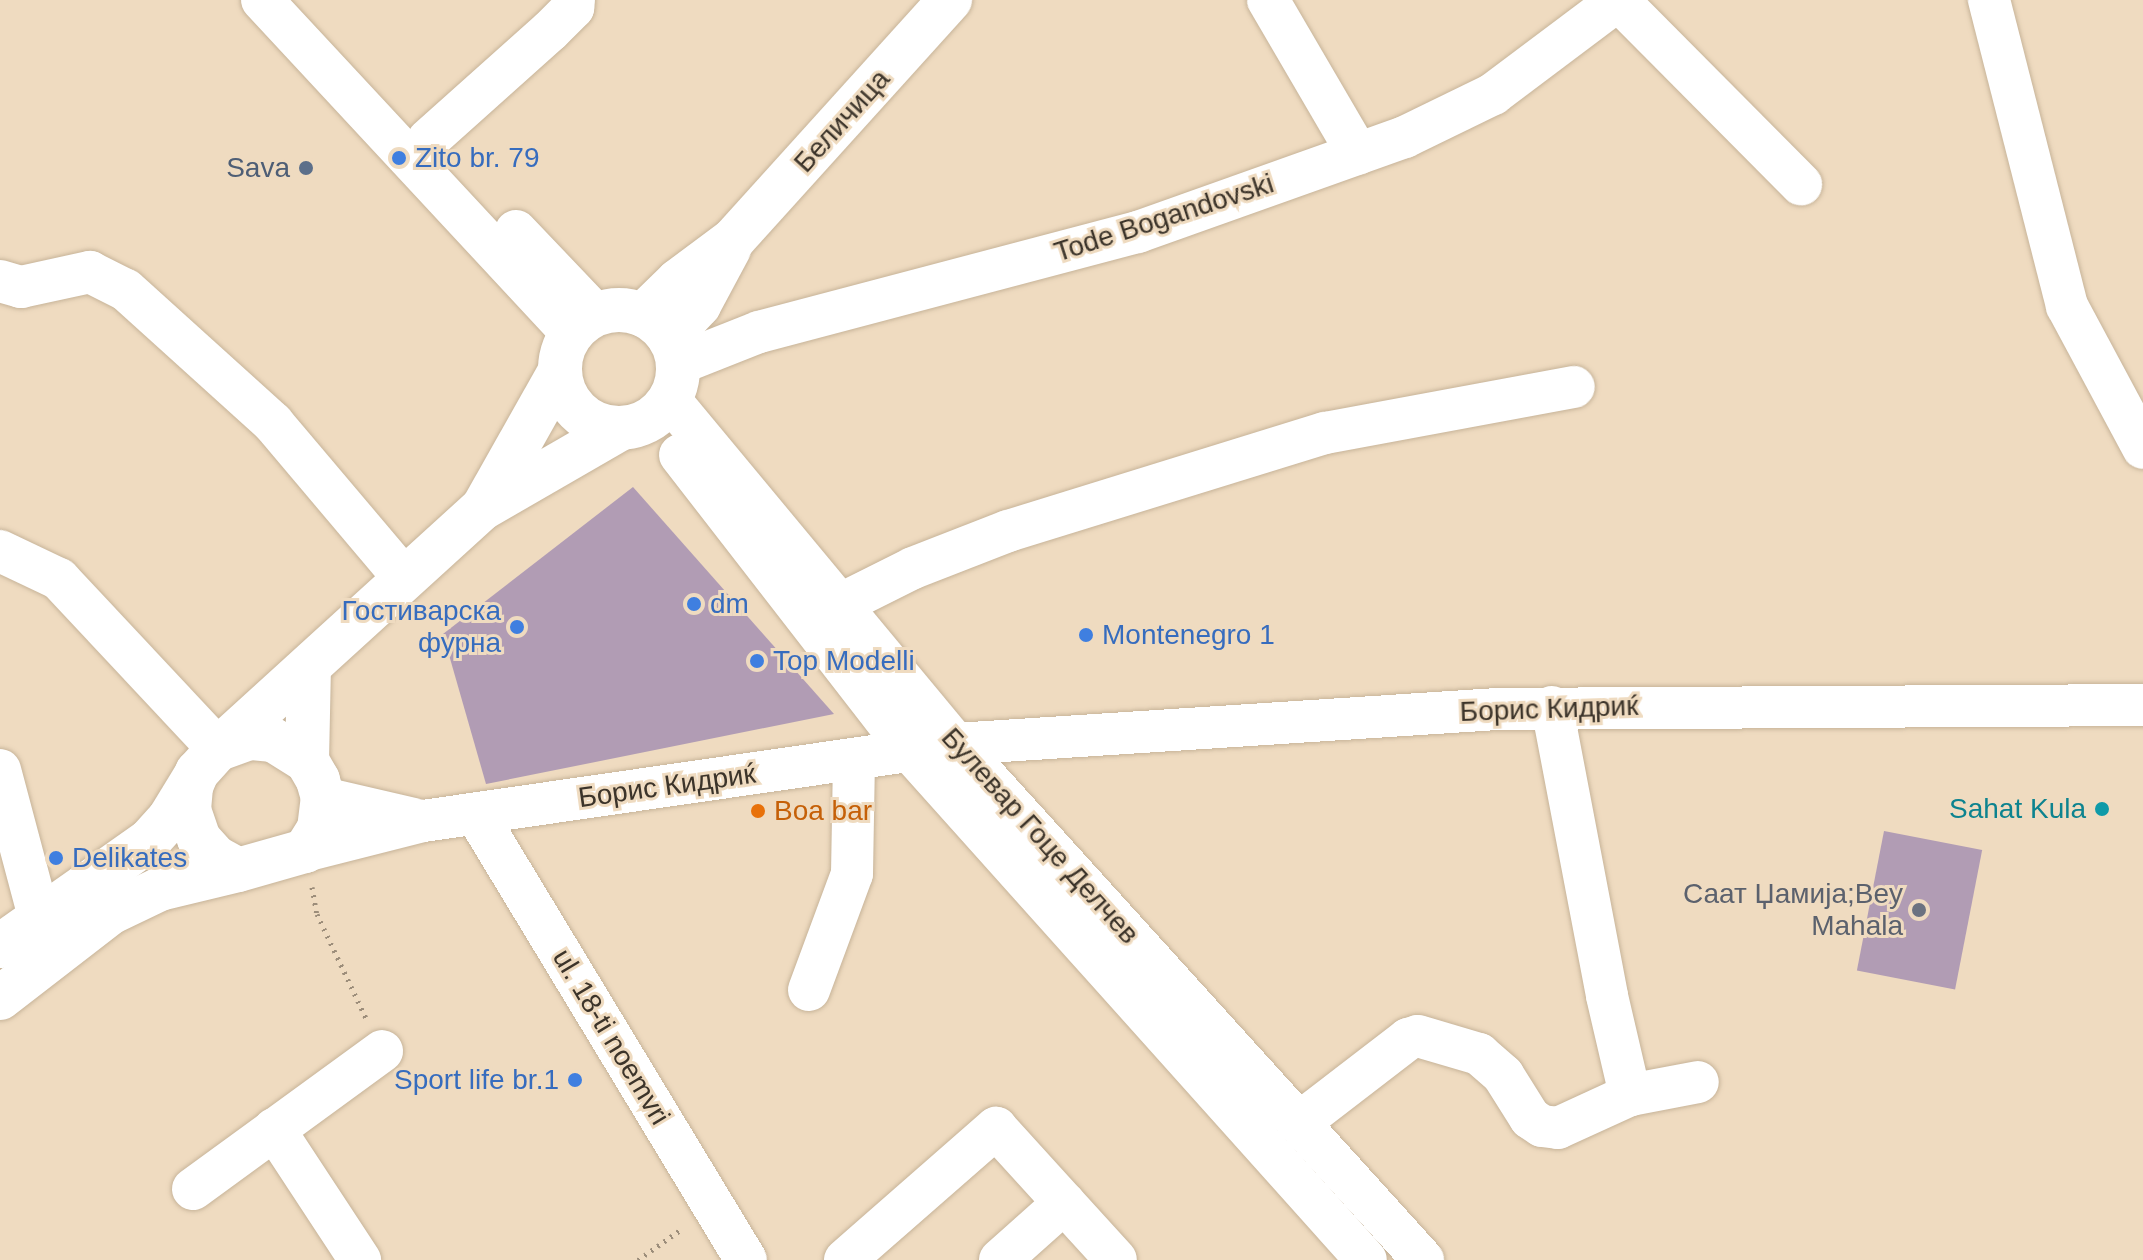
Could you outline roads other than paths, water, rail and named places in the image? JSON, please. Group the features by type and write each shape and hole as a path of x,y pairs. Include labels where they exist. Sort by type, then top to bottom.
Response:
{"main road":[{"name":"Беличица","path":"483,508 655,377 699,305 733,240 934,6"},
{"path":"0,946 149,841 169,819 208,761 483,508 575,340 611,310 655,377 597,426 578,413 565,395 575,340"},
{"path":"0,998 110,913 160,889 305,851 319,829 309,667"},
{"path":"238,870 215,857 199,839 189,810 208,761 249,738 273,740 315,780"}],"street":[{"path":"262,0 575,340"},
{"path":"301,0 428,140 575,340"},
{"path":"428,140 550,31 573,8 574,0"},
{"path":"1268,0 1358,154"},
{"path":"1618,0 1801,184"},
{"name":"Tode Bogandovski","path":"655,377 759,332 1138,232 1405,137 1493,94 1618,0"},
{"path":"1989,0 2067,306 2143,448"},
{"path":"0,281 21,287 90,272 126,290 273,423 405,579"},
{"name":"Булевар Гоце Делчев","path":"655,377 956,744 1423,1260"},
{"name":"Булевар Гоце Делчев","path":"655,377 910,751 1366,1260"},
{"path":"841,604 913,568 1008,531 1325,433 1574,387"},
{"path":"0,551 59,579 208,761"},
{"name":"Борис Кидриќ","path":"423,821 956,744 1552,707 2143,705"},
{"path":"1552,707 1607,996 1630,1095"},
{"path":"809,990 852,874 854,759"},
{"path":"0,770 40,920"},
{"path":"315,780 423,821"},
{"name":"ul. 18-ti noemvri","path":"476,814 746,1260"},
{"path":"305,851 423,821"},
{"path":"1299,1123 1408,1039 1418,1036 1479,1054 1503,1075 1530,1118 1542,1126 1558,1128 1630,1095 1698,1082"},
{"path":"193,1189 382,1051"},
{"path":"845,1260 996,1128 1116,1260"},
{"path":"274,1129 360,1260"},
{"path":"1000,1260 1064,1203"}],"place":[{"name":"Zito br. 79","path":"399,158"},
{"name":"Sava","path":"306,168"},
{"name":"dm","path":"694,604"},
{"name":"Гостиварска фурна","path":"517,627"},
{"name":"Montenegro 1","path":"1086,635"},
{"name":"Top Modelli","path":"757,661"},
{"name":"Sahat Kula","path":"2102,809"},
{"name":"Boa bar","path":"758,811"},
{"name":"Delikates","path":"56,858"},
{"name":"Саат Џамија;Bey Mahala","path":"1919,910"},
{"name":"Sport life br.1","path":"575,1080"}]}
